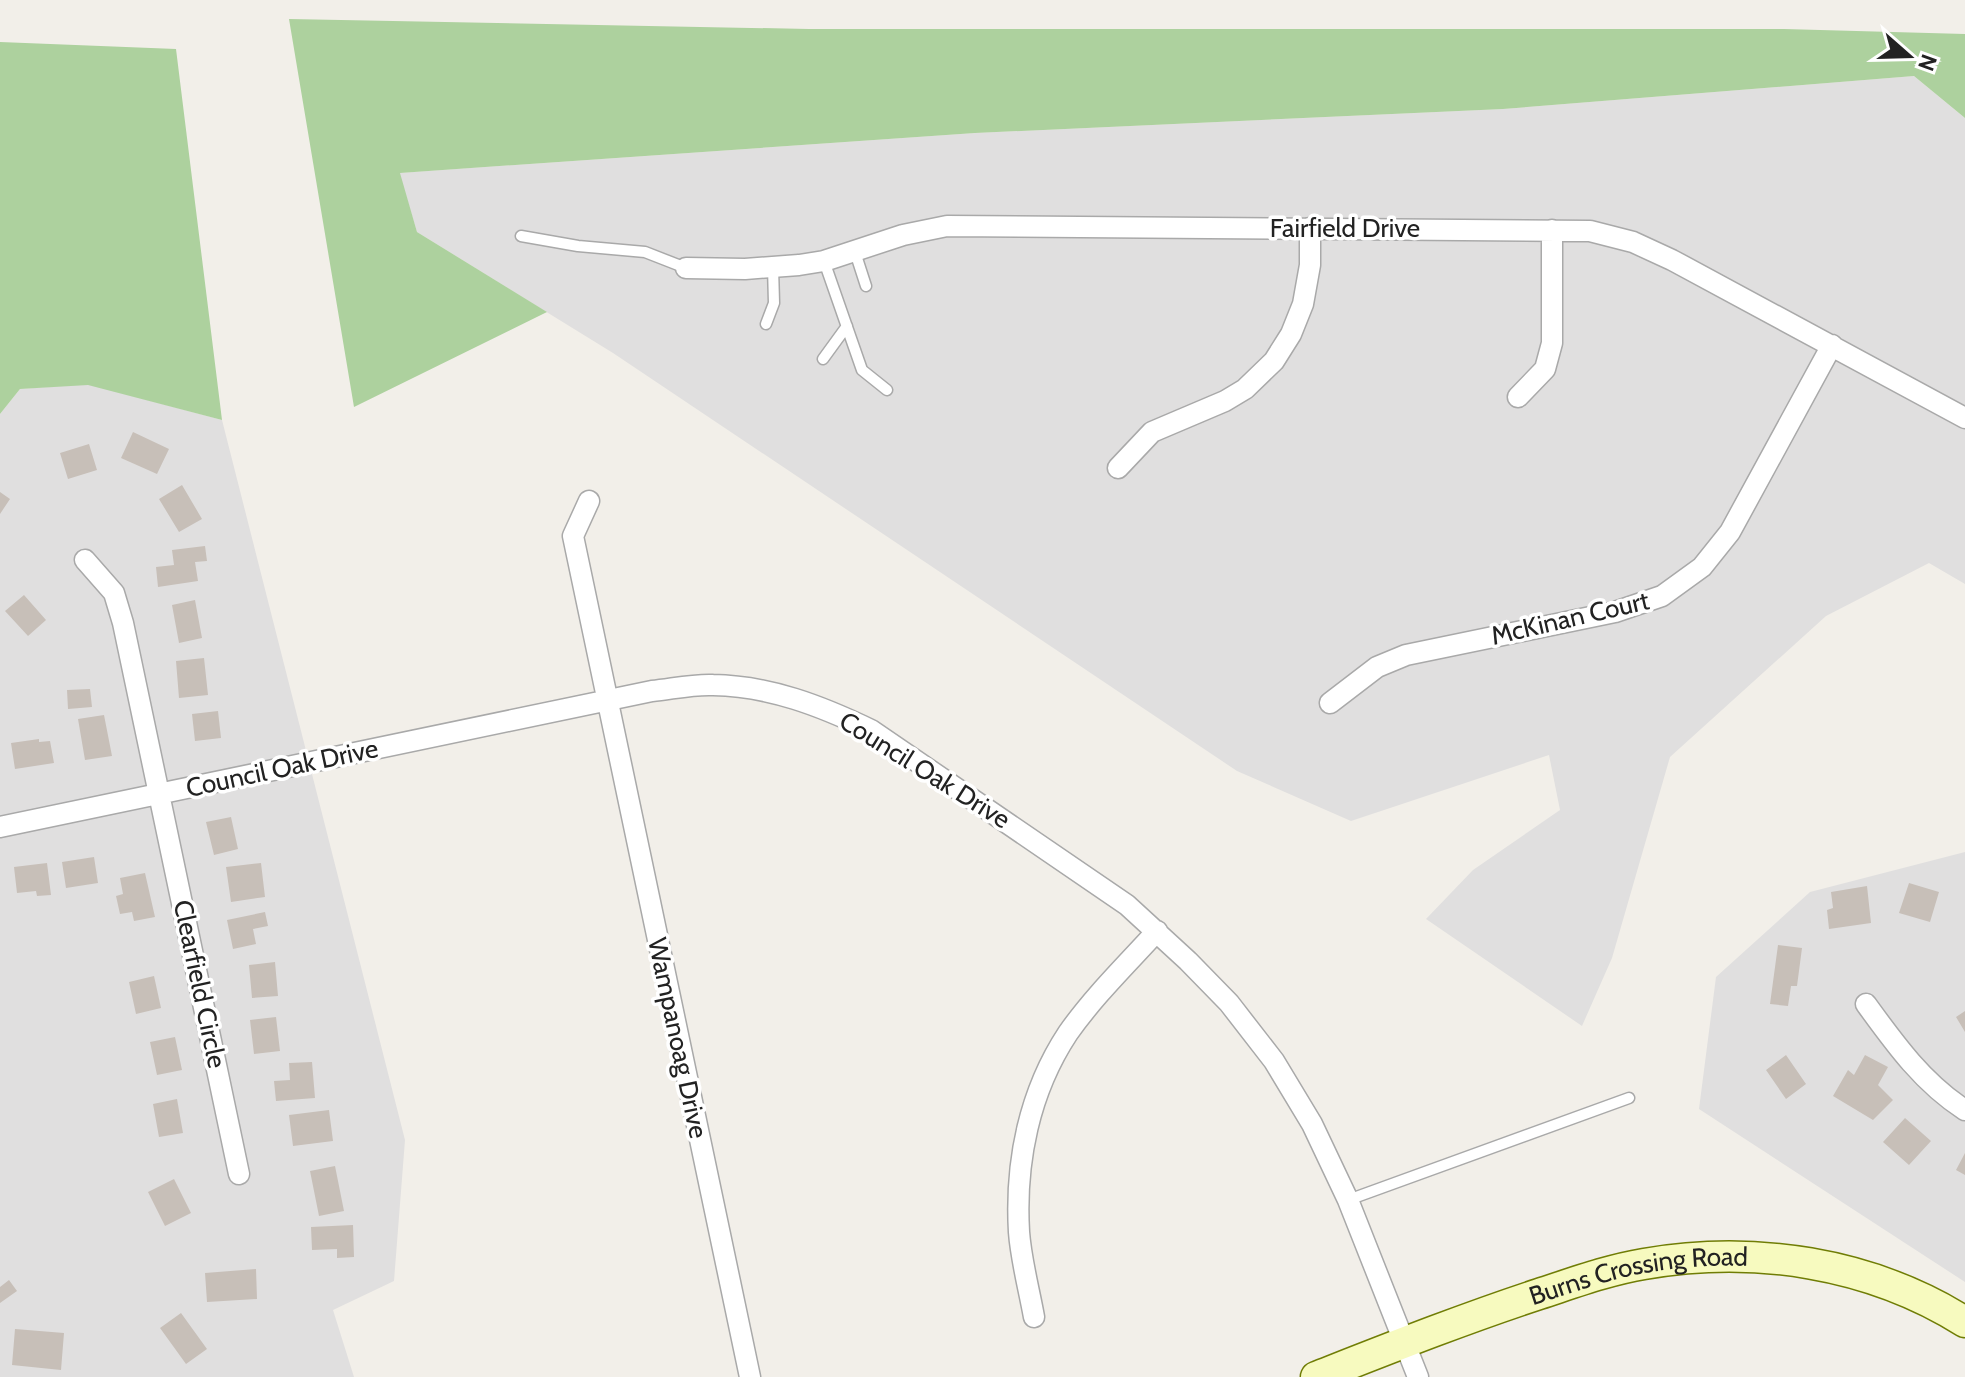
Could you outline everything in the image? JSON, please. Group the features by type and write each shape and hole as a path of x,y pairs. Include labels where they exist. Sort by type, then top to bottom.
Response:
{"street":[{"name":"Fairfield Drive","path":"686,268 773,267 824,261 903,235 947,226 1590,231 1633,242 1672,260 1965,418"},
{"path":"1118,468 1152,432 1225,401 1245,389 1274,361 1291,334 1303,304 1310,265 1310,228"},
{"path":"1518,397 1545,369 1552,343 1552,230"},
{"name":"McKinan Court","path":"1330,703 1377,667 1406,655 1615,612 1662,596 1702,567 1730,532 1832,345"},
{"name":"Wampanoag Drive","path":"589,501 573,536 750,1377"},
{"name":"Clearfield Circle","path":"85,560 114,593 123,623 239,1174"},
{"name":"Council Oak Drive","path":"0,827 652,691 711,684 751,688 789,696 829,710 871,730 1127,905 1229,1003 1274,1061 1312,1124 1348,1200 1418,1377"},
{"path":"1034,1317 1019,1235 1018,1182 1034,1101 1069,1032 1157,931"},
{"path":"1866,1004 1911,1063 1965,1110"},
{"name":"Burns Crossing Road","path":"1316,1377 1404,1342 1614,1270 1667,1260 1713,1256 1788,1260 1848,1272 1912,1293 1965,1322"}],"lane":[{"path":"521,236 578,246 645,252 686,268"},
{"path":"855,252 866,286"},
{"path":"824,261 862,370 887,390"},
{"path":"766,324 774,303 773,267"},
{"path":"823,359 847,326"},
{"path":"1348,1200 1629,1098"}],"shaded area":[{"path":"1914,76 1965,118 1965,584 1929,563 1826,616 1670,757 1612,958 1582,1026 1426,919 1473,870 1560,810 1549,755 1351,821 1237,771 613,353 417,232 399,173 975,133 1503,109"},
{"path":"88,384 222,420 405,1140 394,1281 333,1310 354,1377 0,1377 0,414 20,389"},
{"path":"1965,852 1965,1282 1699,1109 1716,977 1810,892"}],"green space":[{"path":"289,19 809,29 1784,29 1965,34 1965,118 1914,76 1503,109 975,133 400,173 417,232 547,312 354,407"},
{"path":"0,42 176,49 222,420 88,385 20,389 0,414"}],"building":[{"path":"133,432 169,449 157,474 121,458"},
{"path":"89,444 97,470 68,479 60,453"},
{"path":"182,485 202,519 179,532 159,499"},
{"path":"0,492 10,499 0,514"},
{"path":"205,546 207,561 195,562 198,581 158,587 156,567 174,565 172,550"},
{"path":"24,595 46,620 28,636 5,611"},
{"path":"195,600 202,638 179,643 172,605"},
{"path":"204,658 208,695 179,698 176,661"},
{"path":"90,689 92,707 68,709 67,690"},
{"path":"218,711 221,738 195,741 192,714"},
{"path":"104,715 112,756 85,760 78,719"},
{"path":"39,739 39,742 50,741 54,763 15,769 11,743"},
{"path":"231,817 238,849 214,855 206,822"},
{"path":"94,857 98,883 66,888 62,862"},
{"path":"47,863 51,895 37,896 36,891 17,893 14,867"},
{"path":"261,863 265,897 231,902 226,867"},
{"path":"145,873 155,917 134,921 132,912 120,914 116,896 123,894 120,878"},
{"path":"1909,883 1939,892 1930,922 1899,913"},
{"path":"1867,886 1871,923 1829,929 1827,910 1833,908 1831,892"},
{"path":"265,912 268,926 253,929 256,944 233,949 227,920"},
{"path":"1778,945 1802,948 1797,986 1791,986 1788,1006 1770,1004"},
{"path":"275,962 278,996 252,998 249,965"},
{"path":"154,976 161,1008 136,1014 129,982"},
{"path":"1965,1011 1965,1032 1956,1017"},
{"path":"276,1017 280,1051 254,1054 250,1020"},
{"path":"175,1037 182,1070 157,1075 150,1042"},
{"path":"1786,1055 1806,1084 1786,1099 1766,1070"},
{"path":"1865,1055 1888,1067 1878,1085 1893,1100 1873,1120 1833,1096 1848,1070 1854,1075"},
{"path":"312,1062 315,1098 276,1101 274,1081 290,1080 289,1063"},
{"path":"177,1099 183,1133 159,1137 153,1104"},
{"path":"329,1110 333,1141 293,1146 289,1115"},
{"path":"1905,1118 1931,1141 1909,1165 1883,1142"},
{"path":"1965,1153 1965,1175 1956,1170"},
{"path":"335,1166 344,1211 319,1216 310,1171"},
{"path":"174,1179 191,1213 165,1226 148,1192"},
{"path":"353,1225 354,1257 337,1258 337,1249 312,1250 311,1227"},
{"path":"256,1269 257,1299 207,1302 205,1273"},
{"path":"9,1280 17,1291 0,1303 0,1287"},
{"path":"181,1313 207,1349 186,1364 160,1328"},
{"path":"15,1329 64,1333 61,1370 12,1365"}]}
